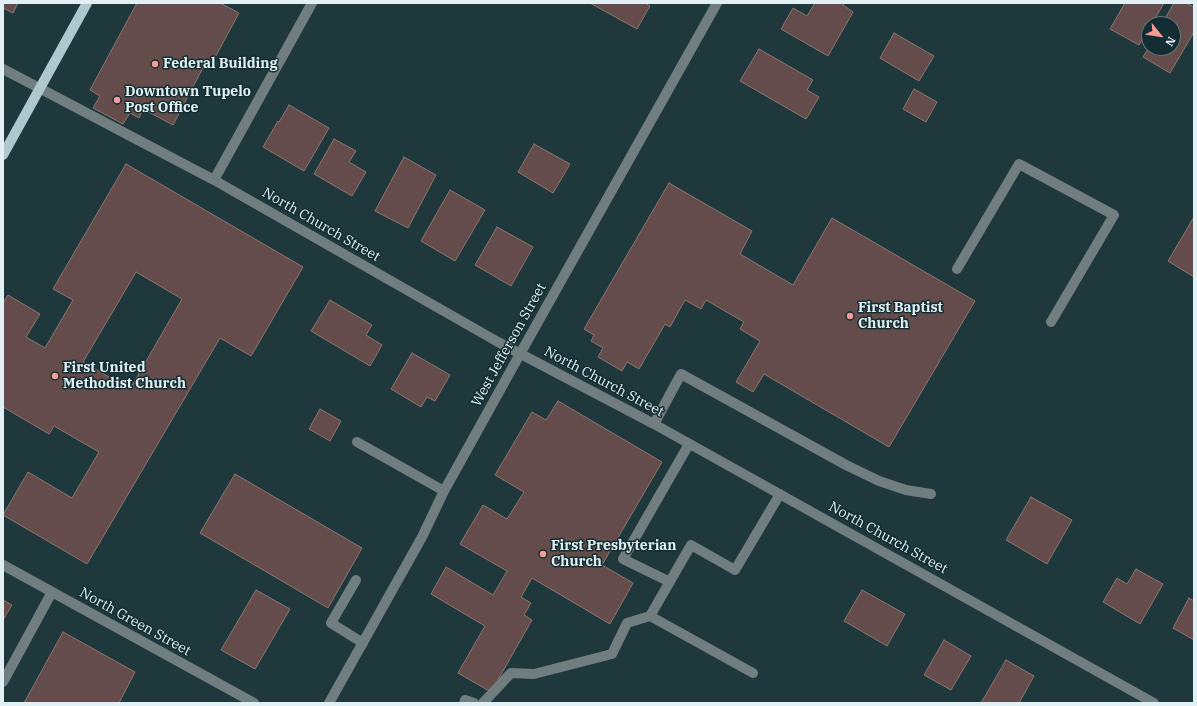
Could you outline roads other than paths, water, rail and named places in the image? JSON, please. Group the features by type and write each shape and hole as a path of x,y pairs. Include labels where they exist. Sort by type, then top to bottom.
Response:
{"main road":[{"path":"3,155 87,3"}],"street":[{"path":"214,180 312,3"},
{"name":"West Jefferson Street","path":"329,703 364,643 422,537 444,491 717,3"},
{"name":"North Church Street","path":"3,68 214,180 520,354 654,424 1154,703"},
{"path":"957,269 1019,164 1114,215 1051,322"},
{"path":"654,424 681,374 859,472 886,484 906,490 931,494"},
{"path":"357,442 444,491"},
{"path":"670,582 623,559 690,444"},
{"path":"483,703 511,673 534,674 612,654 627,623 650,616 691,545 735,570 780,494"},
{"name":"North Green Street","path":"3,565 254,703"},
{"path":"356,580 331,623 364,643"},
{"path":"3,682 52,592"},
{"path":"650,616 753,673"},
{"path":"464,703 466,700 474,703"}],"place":[{"name":"Federal Building","path":"155,64"},
{"name":"Downtown Tupelo Post Office","path":"117,100"},
{"name":"First Baptist Church","path":"850,316"},
{"name":"First United Methodist Church","path":"55,376"},
{"name":"First Presbyterian Church","path":"543,554"}]}
